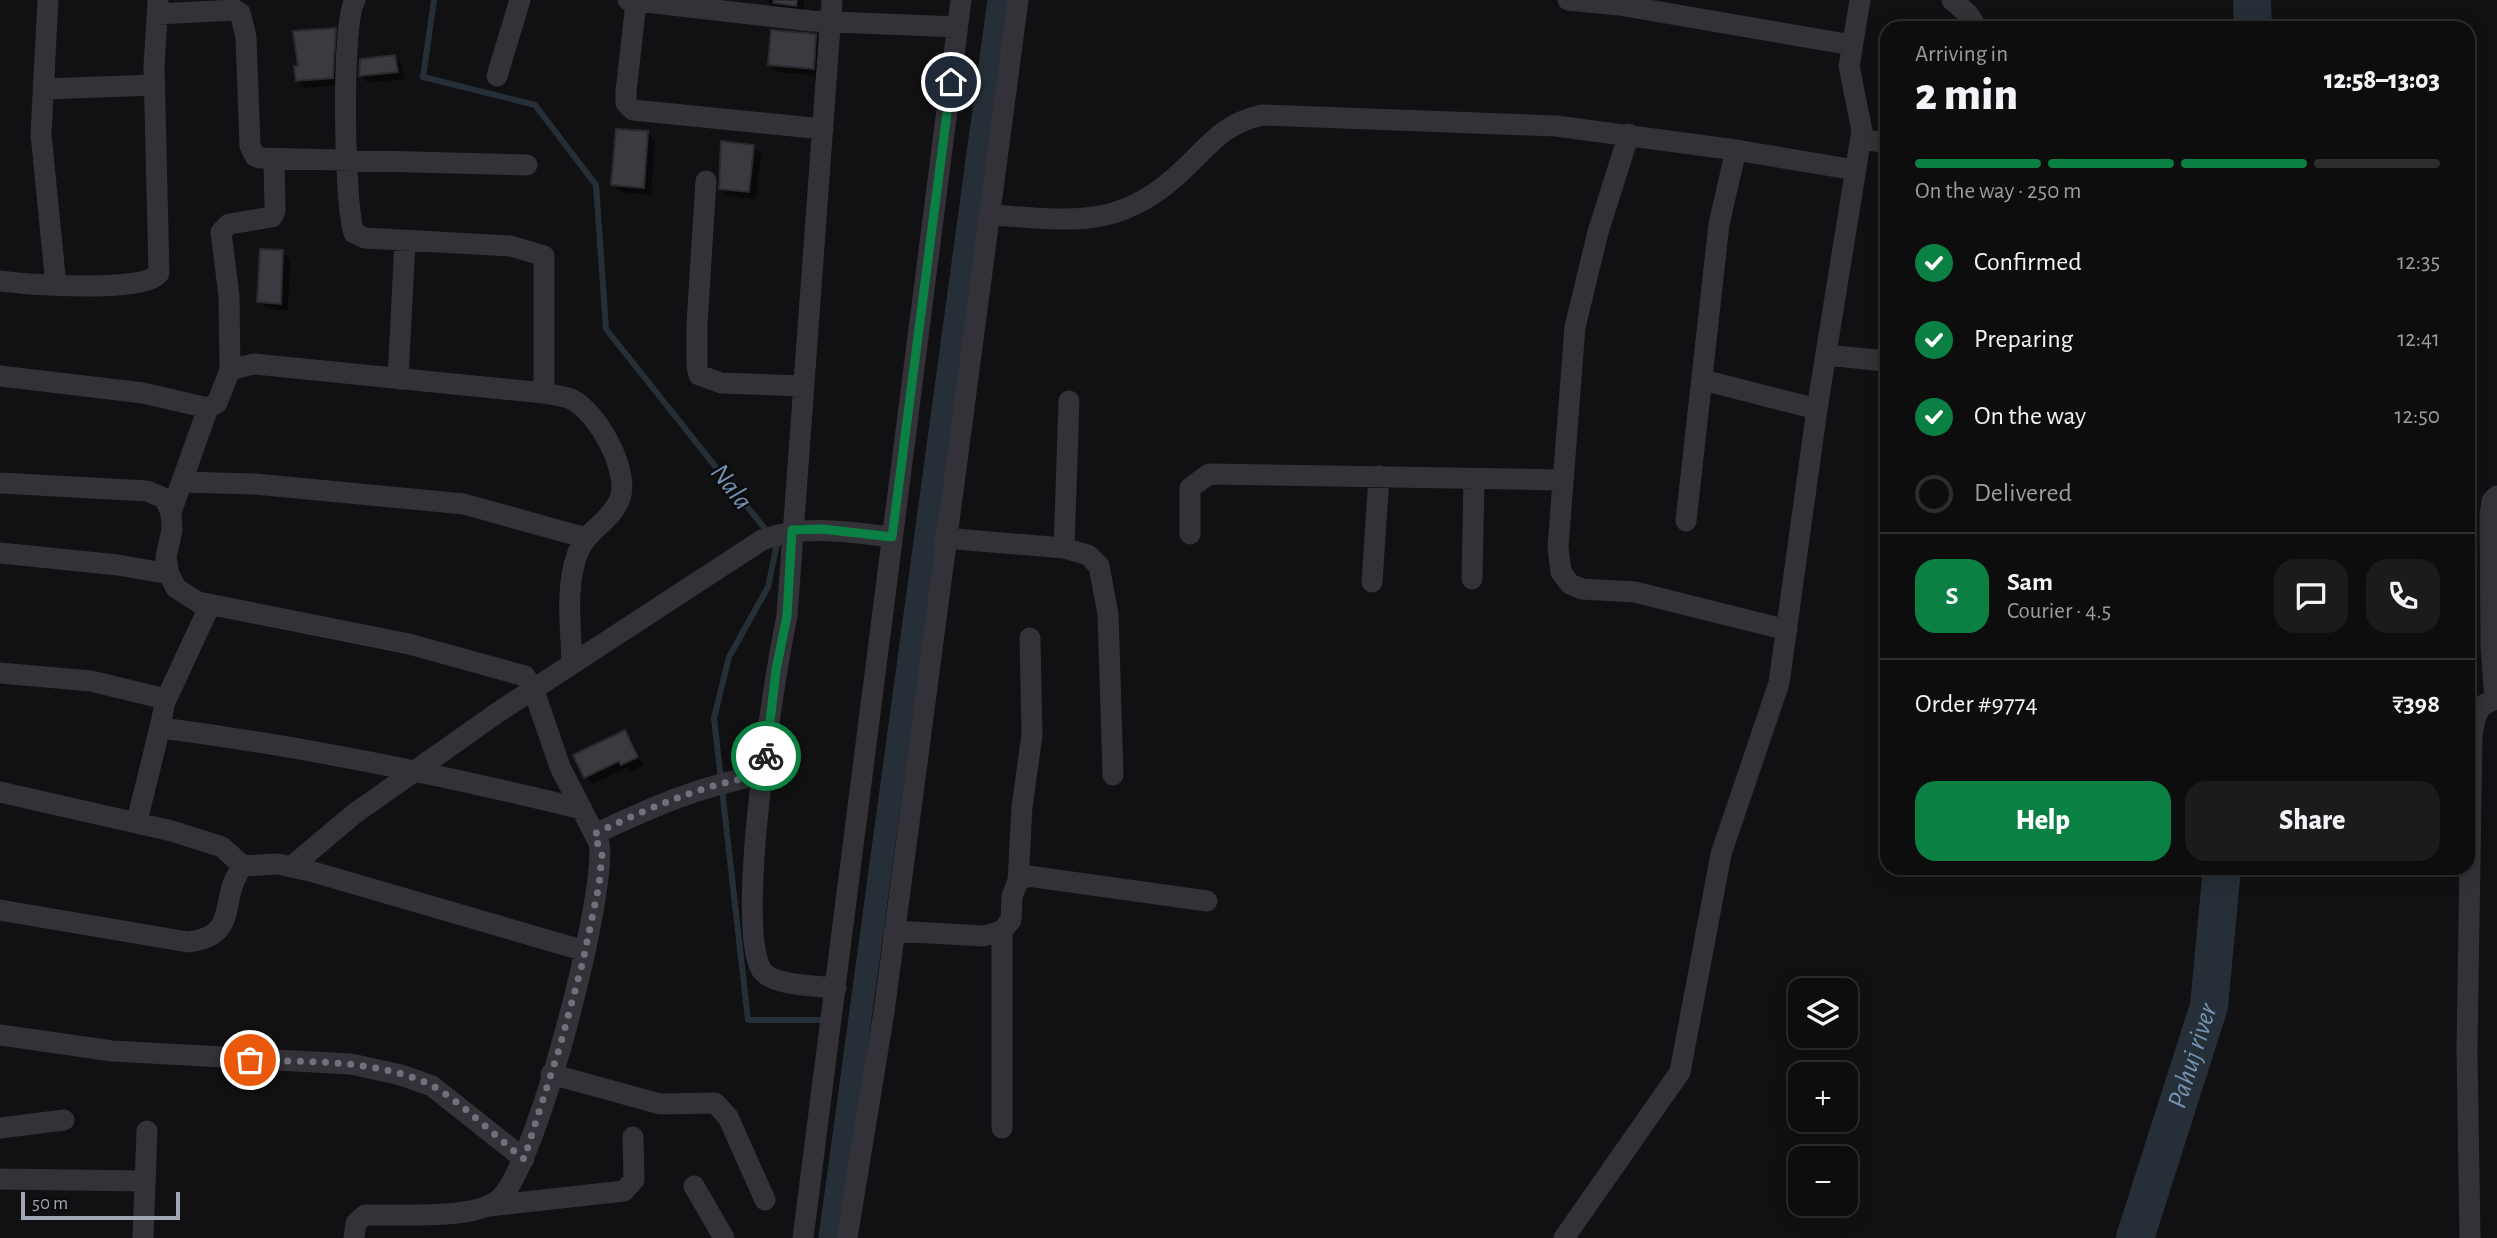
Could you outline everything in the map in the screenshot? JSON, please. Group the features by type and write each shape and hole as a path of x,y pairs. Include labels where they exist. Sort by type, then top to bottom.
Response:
{"street":[{"path":"47,0 43,179 56,285"},
{"path":"355,0 348,20 348,203 354,233 365,238 511,246 544,256 544,393"},
{"path":"497,76 520,0"},
{"path":"803,1238 892,537 925,301 961,0"},
{"path":"847,1238 894,931 944,538 991,215 1018,0"},
{"path":"1568,0 1619,5 1852,45"},
{"path":"1564,1238 1680,1072 1721,854 1779,682 1817,409 1855,170 1878,140 1861,119 1849,66 1860,0"},
{"path":"1952,0 1972,21"},
{"path":"823,129 633,110 626,103 632,1 831,11 957,27"},
{"path":"0,281 56,285 149,282 159,273 155,85 158,7 235,10 240,13 246,37 250,146 255,156 274,159 527,165"},
{"path":"831,11 802,386 778,534 787,616 776,670 764,774 751,932 761,969 769,978 835,998"},
{"path":"43,89 155,85"},
{"path":"991,215 1093,220 1115,215 1157,192 1211,139 1238,120 1262,115 1556,125 1855,170"},
{"path":"1629,134 1598,232 1575,327 1558,547 1561,572 1570,584 1597,592 1635,592 1787,630"},
{"path":"1686,521 1719,224 1736,150"},
{"path":"274,159 275,201 272,216 229,224 221,233 229,296 230,370 217,403 208,408 171,512 172,530 166,557 169,574 176,588 188,598 210,605 309,622 506,668 525,676 534,691 560,767 602,855 585,951 524,1159 511,1188 489,1206"},
{"path":"706,180 697,323 696,367 699,375 721,383 802,386"},
{"path":"398,379 405,241"},
{"path":"1826,355 1880,360"},
{"path":"230,370 254,364 544,393 571,399 588,411 608,440 617,461 621,497 611,516 586,538 578,552 572,574 572,663"},
{"path":"0,376 143,393 208,408"},
{"path":"1703,380 1817,409"},
{"path":"1064,548 1069,401"},
{"path":"1190,534 1190,488 1209,474 1563,480"},
{"path":"1372,582 1379,475"},
{"path":"1472,579 1474,479"},
{"path":"182,482 255,484 464,504 586,538"},
{"path":"0,483 147,491 164,498 171,512"},
{"path":"2475,712 2486,702 2496,699 2491,649 2490,515 2492,501 2497,496"},
{"path":"291,867 354,814 419,771 497,713 534,691 572,663 613,640 713,570 778,534 822,529 892,537"},
{"path":"944,538 1064,548 1088,555 1099,566 1105,585 1113,775"},
{"path":"0,553 118,565 169,574"},
{"path":"137,822 149,761 160,728 163,704 210,605"},
{"path":"894,931 984,936 1002,931 1011,920 1012,896 1018,881 1022,807 1032,735 1030,638"},
{"path":"0,673 91,681 157,696 163,704"},
{"path":"160,728 234,737 419,771 582,809"},
{"path":"594,834 658,803 709,785 764,774"},
{"path":"0,792 137,822 222,846 243,866"},
{"path":"0,910 188,942 206,940 225,923 233,879 243,866 257,863 291,867 585,951"},
{"path":"2470,875 2467,1050 2470,1238"},
{"path":"1018,881 1028,876 1041,877 1206,901"},
{"path":"1002,931 1002,1128"},
{"path":"0,1035 112,1051 351,1064 401,1075 432,1086 524,1159"},
{"path":"551,1074 660,1104 679,1107 715,1103 728,1117 765,1199"},
{"path":"0,1128 64,1120"},
{"path":"143,1238 148,1131"},
{"path":"354,1238 356,1223 365,1215 454,1213 489,1206 624,1191 634,1180 633,1137"},
{"path":"0,1179 145,1181"},
{"path":"694,1186 724,1238"}],"building":[{"path":"774,0 797,0 796,6 773,3"},
{"path":"336,28 333,78 296,81 294,66 298,66 293,31"},
{"path":"771,30 816,34 814,69 768,65"},
{"path":"395,55 398,72 359,76 360,59"},
{"path":"616,129 648,131 644,188 611,185"},
{"path":"721,141 754,145 749,192 719,189"},
{"path":"260,249 283,250 281,304 257,302"},
{"path":"625,730 638,757 621,765 619,761 584,778 573,755"}],"waterway":[{"name":"Nala","path":"434,0 423,77 535,105 596,185 606,329 777,544 768,587 729,657 714,718 748,1020 823,1020"},
{"path":"830,1238 999,0"},
{"name":"Pahuj river","path":"2252,0 2253,21"},
{"name":"Pahuj river","path":"2135,1238 2209,1006 2221,875"}],"way so far":[{"path":"250,1060 351,1064 401,1075 432,1086 524,1159 560,1046 583,961 599,885 602,855 594,834 658,803 709,785 764,774 766,756"}],"route":[{"path":"766,756 776,670 787,616 792,530 822,529 892,537 925,301 951,82"}]}
